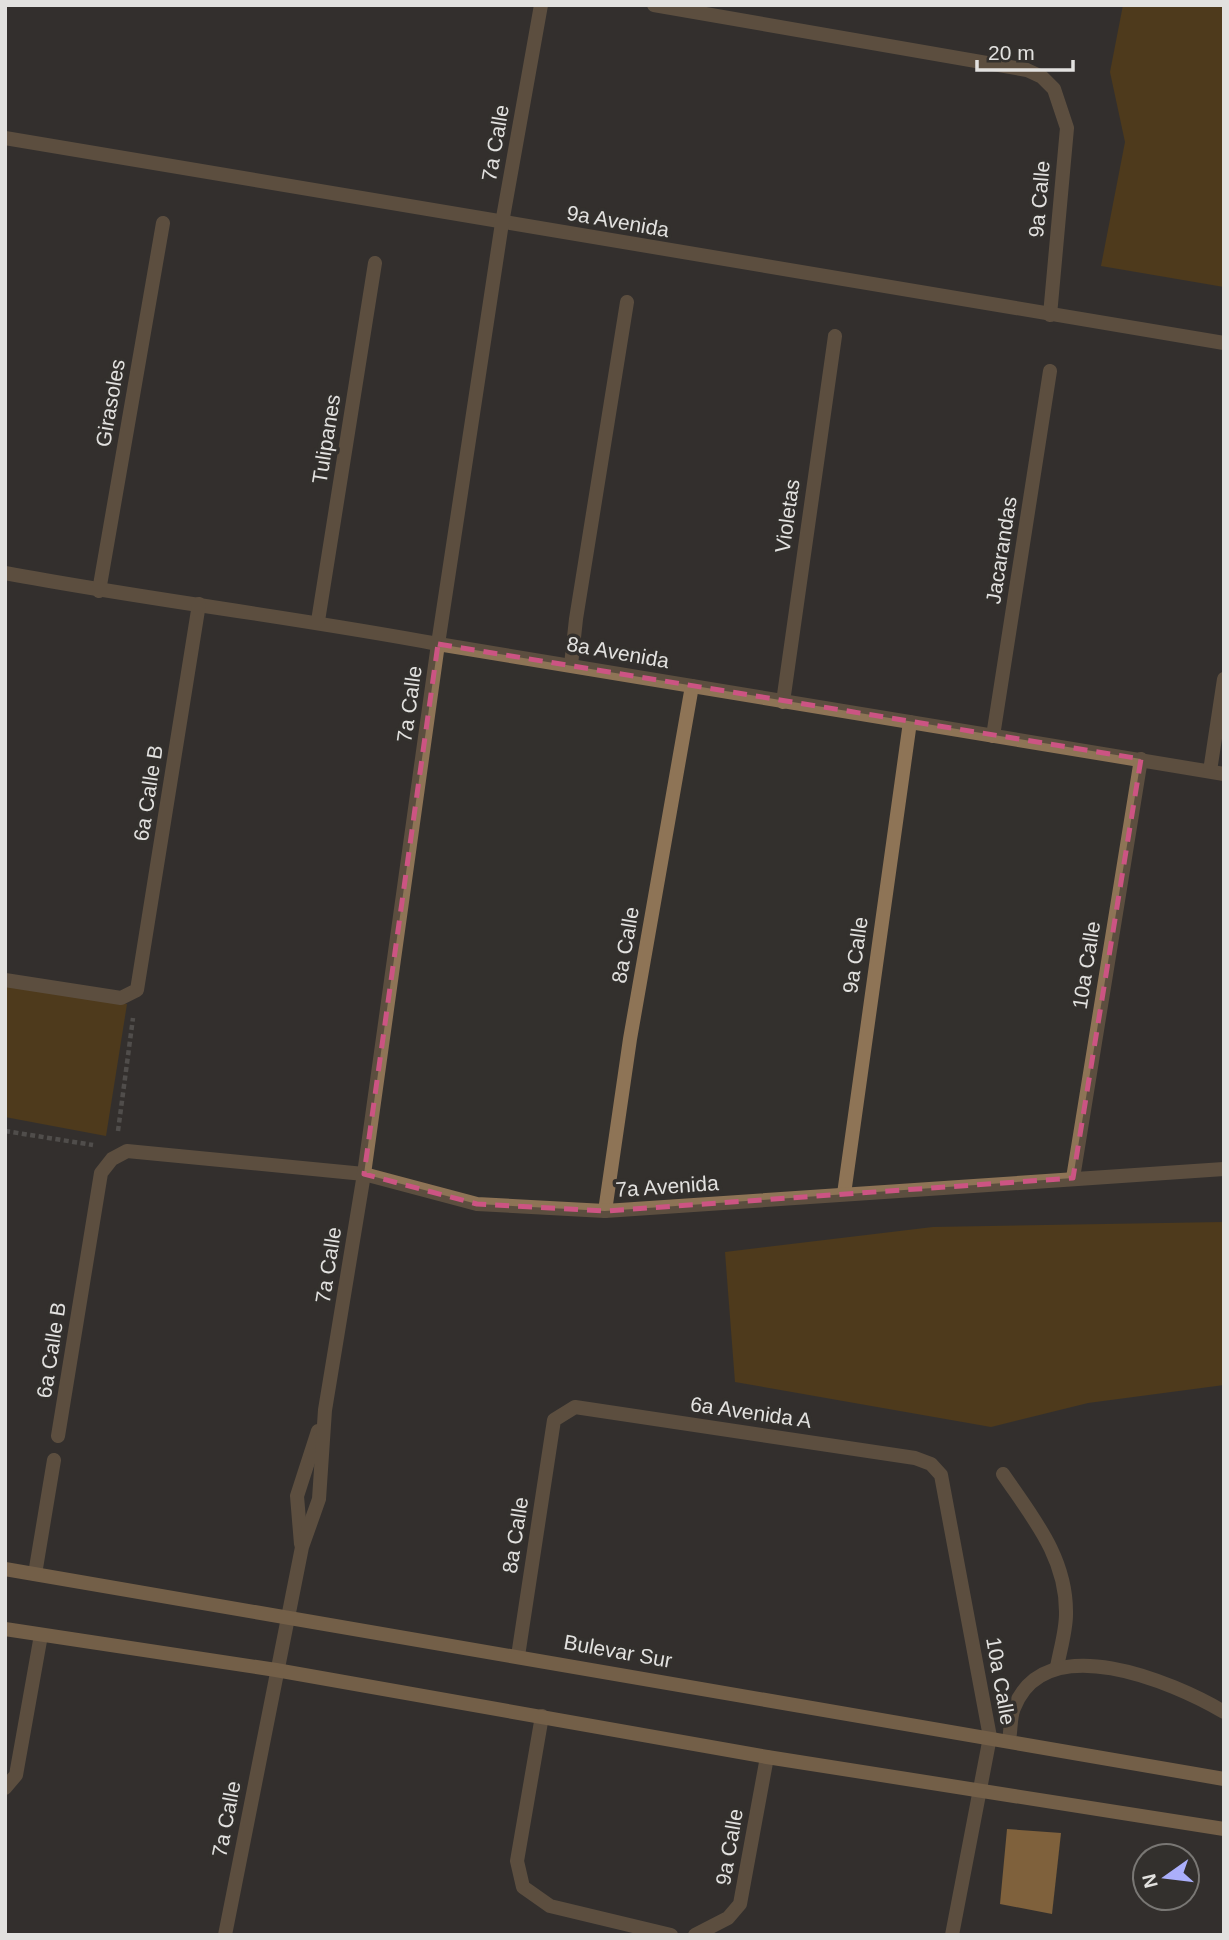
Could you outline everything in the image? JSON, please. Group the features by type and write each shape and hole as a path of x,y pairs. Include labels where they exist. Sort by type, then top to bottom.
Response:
{"main road":[{"name":"Bulevar Sur","path":"5,1569 1224,1779"},
{"path":"5,1629 276,1670 767,1757 1224,1829"}],"street":[{"name":"7a Calle","path":"225,1935 302,1547 320,1499 325,1410 364,1174 438,644 502,223 541,5"},
{"name":"9a Calle","path":"654,5 1027,70 1042,77 1054,89 1067,128 1050,315"},
{"name":"9a Avenida","path":"5,138 1224,343"},
{"name":"Girasoles","path":"99,591 163,223"},
{"name":"Tulipanes","path":"318,621 375,263"},
{"path":"571,665 627,302"},
{"name":"Violetas","path":"783,702 835,336"},
{"name":"Jacarandas","path":"993,736 1050,371"},
{"name":"8a Avenida","path":"5,573 99,591 318,621 438,644 1217,773"},
{"name":"6a Calle B","path":"138,989 199,604"},
{"path":"1217,773 1224,679"},
{"name":"8a Calle","path":"605,1211 630,1039 692,686"},
{"name":"9a Calle","path":"844,1195 910,722"},
{"name":"10a Calle","path":"1073,1178 1141,759"},
{"path":"5,980 121,998 138,989"},
{"name":"7a Avenida","path":"119,1154 136,1149 364,1174 477,1204 605,1211 1224,1169"},
{"name":"6a Calle B","path":"58,1436 101,1173 119,1154"},
{"name":"6a Avenida A","path":"554,1420 575,1408 589,1409 915,1458 930,1464 941,1475"},
{"name":"7a Calle","path":"302,1547 297,1496 325,1410"},
{"name":"8a Calle","path":"518,1656 554,1420"},
{"path":"35,1574 54,1460"},
{"path":"1003,1474 1045,1536 1059,1563 1066,1614 1057,1667"},
{"name":"10a Calle","path":"941,1475 990,1737 952,1935"},
{"path":"5,1788 16,1775 41,1635"},
{"path":"1009,1740 1014,1708 1031,1683 1057,1667 1105,1666 1193,1694 1224,1712"},
{"path":"542,1716 517,1861 523,1887 550,1906 671,1935"},
{"name":"9a Calle","path":"695,1935 728,1918 740,1904 767,1757"}],"path":[{"path":"5,1131 104,1147 119,1154 118,1125 138,989"}],"highlighted area":[{"path":"438,644 1141,759 1073,1178 605,1211 477,1204 364,1174"}],"shaded area":[{"path":"1123,5 1224,5 1224,287 1101,266 1125,142 1110,72"},
{"path":"5,985 127,1004 106,1136 5,1117"},
{"path":"1224,1222 1224,1385 1088,1403 991,1427 735,1382 725,1252 933,1227"}],"building":[{"path":"1007,1829 1061,1833 1052,1914 1000,1904"}]}
